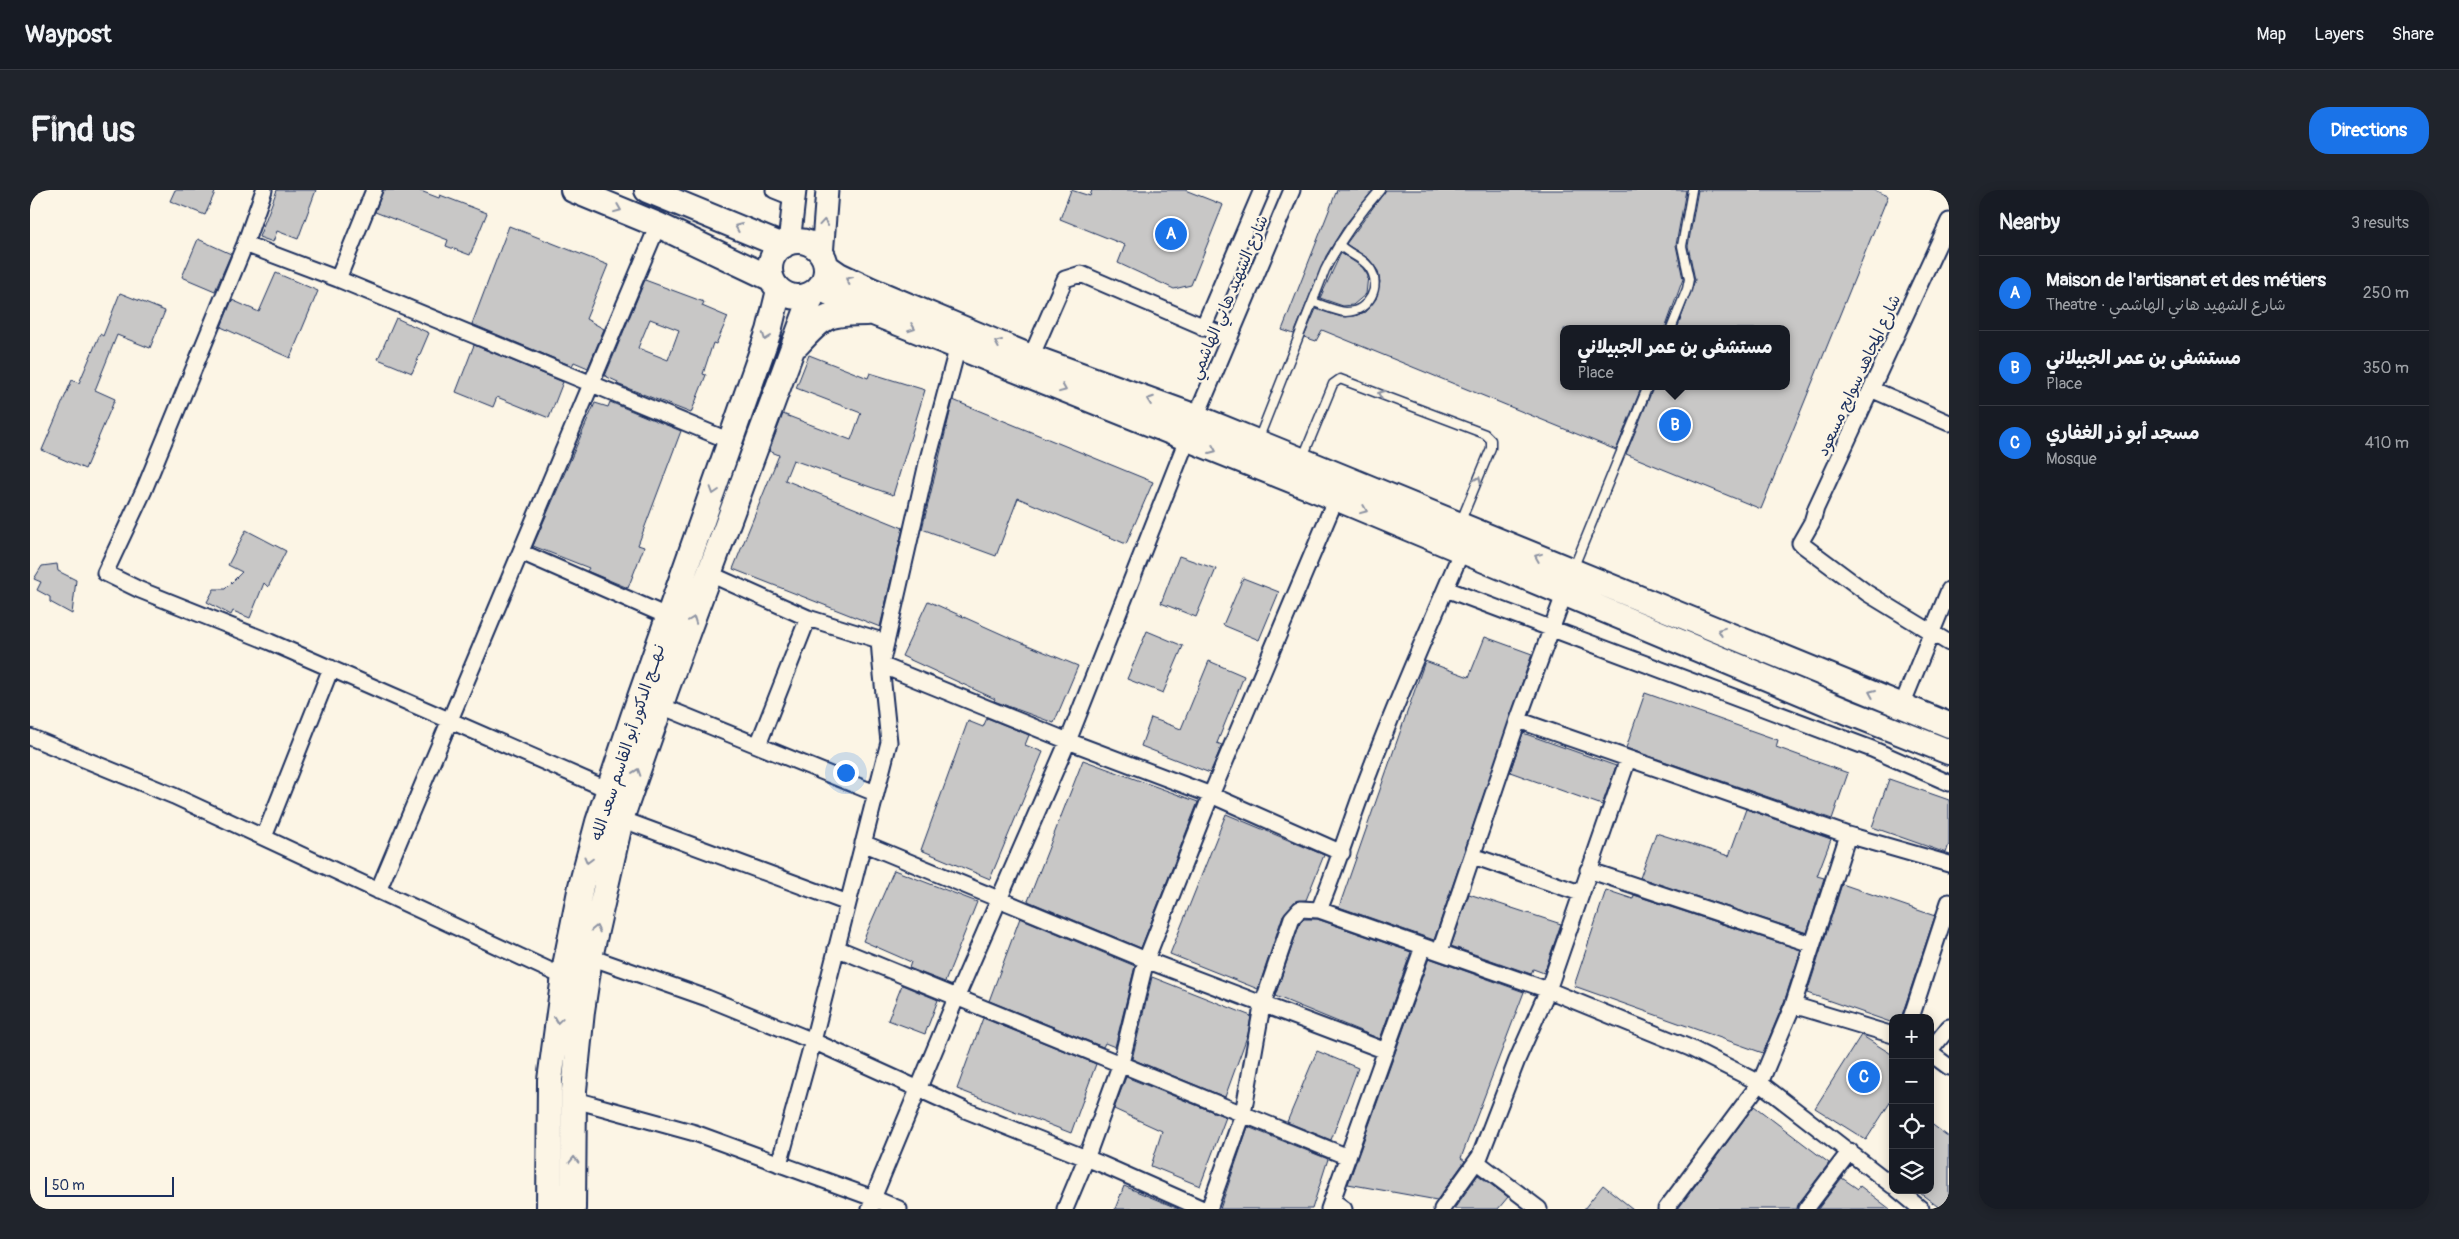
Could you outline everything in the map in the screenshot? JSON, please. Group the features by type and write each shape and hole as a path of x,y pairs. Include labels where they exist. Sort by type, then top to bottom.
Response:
{"main road":[{"path":"573,190 658,225 775,284 796,297 820,275 839,275 1192,428 1248,465 1336,498 1462,550 1569,582 1902,705 1949,725"},
{"path":"647,190 786,244 804,242 818,249 820,275"},
{"path":"820,275 827,190"},
{"path":"786,244 788,193"},
{"path":"775,284 770,264 778,250 786,244"},
{"path":"820,275 876,314 958,346 1192,428 1258,442 1459,525 1569,582 1856,716 1949,752"},
{"name":"نـهـــج الدكتور أبو القاسم سعد الله","path":"573,1209 574,1100 582,1010 590,957 621,819 820,275"},
{"name":"نـهـــج الدكتور أبو القاسم سعد الله","path":"549,1209 548,1108 564,977 581,886 609,790 769,331 775,284"},
{"path":"792,351 822,319 845,313 876,314"},
{"path":"1248,465 1258,442"}],"street":[{"path":"264,190 245,244 144,490 105,573 140,590 331,668 609,790"},
{"path":"338,279 374,190"},
{"path":"1203,328 1262,190"},
{"name":"شارع الشهيد هاني الهاشمي","path":"871,1204 957,996 1068,742 1192,428 1292,190"},
{"name":"شارع المجاهد سوايح مسعود","path":"1932,631 1867,593 1800,543 1812,522 1816,508 1949,221"},
{"path":"378,891 658,225"},
{"path":"245,244 338,279 730,441"},
{"path":"1031,357 1065,279 1080,274 1230,338"},
{"path":"881,665 928,459 958,346"},
{"path":"1871,389 1949,423"},
{"path":"1064,1209 1086,1159 1121,1063 1146,960 1211,795 1336,498"},
{"path":"1319,910 1342,852 1369,772 1462,550"},
{"path":"521,552 669,617"},
{"path":"710,574 808,618 879,640 888,742 813,1041 779,1164"},
{"path":"1440,951 1518,720 1550,629 1569,582"},
{"path":"1446,589 1872,749 1949,783"},
{"path":"1902,705 1949,590"},
{"path":"758,745 808,618"},
{"path":"1932,631 1949,643"},
{"path":"881,665 1068,742 1211,795 1342,852"},
{"path":"264,837 331,668"},
{"path":"661,706 875,793"},
{"path":"1518,720 1848,834 1949,864"},
{"path":"30,737 174,796 564,977"},
{"path":"1442,1209 1477,1162 1513,1069 1548,990 1580,893 1628,759"},
{"path":"621,819 848,903"},
{"path":"1666,1209 1760,1083 1792,1005 1848,834"},
{"path":"863,844 1262,1006 1386,1051"},
{"path":"1473,856 1580,893"},
{"path":"1588,870 1811,944"},
{"path":"1912,1014 1949,902"},
{"path":"1209,1209 1243,1114 1262,1006 1292,918 1300,909 1319,910 1440,951 1548,990 1690,1048 1760,1083 1889,1183"},
{"path":"1335,1206 1348,1157 1424,947"},
{"path":"836,948 1348,1157"},
{"path":"590,957 706,998 813,1041 965,1110 1203,1209"},
{"path":"1792,1005 1889,1035"},
{"path":"1934,1047 1949,1027"},
{"path":"1934,1055 1949,1067"},
{"path":"574,1100 695,1133 779,1164 871,1204 899,1209"},
{"path":"1806,1209 1850,1151"},
{"path":"1477,1162 1539,1209"},
{"path":"1903,1194 1921,1209"}],"lane":[{"path":"1258,442 1338,244 1356,218 1380,190"},
{"path":"1673,325 1687,290 1689,279 1682,246 1692,190"},
{"path":"1313,302 1347,312 1357,310 1372,297 1374,282 1370,268 1363,261 1346,252 1338,244"},
{"path":"1302,460 1331,388 1336,381 1340,380 1485,434 1491,440 1492,448 1459,525"},
{"path":"1569,582 1646,390"}],"building":[{"path":"175,190 216,190 205,215 170,201"},
{"path":"277,190 316,190 298,239 277,231 273,242 259,237"},
{"path":"383,190 418,190 439,198 440,195 487,213 470,255 446,246 448,240 375,212"},
{"path":"1071,190 1090,196 1092,190 1185,190 1223,205 1191,285 1174,289 1118,263 1125,245 1060,219"},
{"path":"1337,190 1373,190 1345,225 1326,256 1294,334 1282,330"},
{"path":"1386,190 1686,190 1676,245 1683,279 1666,325 1560,325 1560,390 1640,390 1616,450 1322,330 1316,341 1304,337 1316,309 1341,317 1355,316 1365,312 1376,299 1380,282 1378,271 1369,259 1346,244"},
{"path":"1698,190 1874,190 1888,196 1761,509 1626,454 1652,390 1790,390 1790,325 1678,325 1695,280 1688,246"},
{"path":"509,226 608,265 586,319 604,329 588,368 574,362 572,366 472,324"},
{"path":"198,239 231,254 215,291 182,277"},
{"path":"1341,253 1362,267 1368,276 1366,294 1353,305 1343,306 1320,298"},
{"path":"276,273 318,291 290,358 221,327 232,300 259,312"},
{"path":"645,280 704,302 702,306 728,317 716,344 713,343 703,374 706,375 691,413 617,384 618,382 605,376","holes":["650,319 679,330 668,360 638,348"]},
{"path":"120,293 165,311 150,348 117,335 95,390 115,399 85,469 42,450 72,380 79,383 100,334 103,336"},
{"path":"396,318 429,333 412,373 378,359"},
{"path":"474,345 563,382 549,418 497,397 493,407 456,392"},
{"path":"809,355 868,378 870,373 925,390 893,495 793,460 785,480 903,528 880,627 733,569 779,455 769,451 783,414 851,440 861,413 796,388"},
{"path":"953,400 1153,482 1126,544 1018,498 996,556 922,529"},
{"path":"610,402 681,431 638,545 644,547 628,588 587,571 589,568 533,546 595,403 608,407"},
{"path":"246,530 286,551 268,587 264,583 250,618 233,611 231,615 207,602 214,589 225,589 242,572 228,565"},
{"path":"1179,556 1216,569 1196,617 1161,603"},
{"path":"57,564 58,571 76,580 72,614 50,602 50,597 37,590 41,582 34,579 42,566"},
{"path":"1243,578 1279,592 1259,640 1223,625"},
{"path":"928,601 1078,666 1054,723 994,701 995,699 902,656"},
{"path":"1147,631 1183,646 1163,693 1127,679"},
{"path":"1485,637 1532,654 1434,940 1339,907 1425,661 1469,677"},
{"path":"1209,661 1244,676 1217,743 1222,745 1210,773 1141,746 1151,718 1181,729"},
{"path":"1645,693 1778,740 1776,747 1848,773 1832,819 1626,748"},
{"path":"987,718 1029,735 1025,745 1043,752 990,879 921,850 968,721 983,727"},
{"path":"1523,733 1616,766 1602,805 1510,772"},
{"path":"1083,760 1198,802 1141,948 1028,901"},
{"path":"1889,779 1949,800 1949,844 1946,853 1872,827"},
{"path":"1746,809 1831,839 1817,876 1824,878 1807,933 1640,878 1656,833 1729,856"},
{"path":"1226,814 1324,855 1306,900 1296,901 1283,915 1258,989 1170,954"},
{"path":"894,870 977,902 945,982 909,968 911,962 863,941"},
{"path":"1842,884 1935,916 1902,1014 1889,1014 1889,1022 1807,993"},
{"path":"1606,890 1633,899 1634,895 1801,950 1784,1002 1763,1053 1574,986"},
{"path":"1469,894 1561,924 1544,973 1533,969 1531,974 1451,946"},
{"path":"1020,918 1135,966 1115,1047 1105,1043 1103,1047 989,1001"},
{"path":"1304,919 1317,919 1411,952 1380,1039 1275,996 1300,923"},
{"path":"1429,958 1524,992 1461,1158 1465,1161 1437,1200 1348,1184"},
{"path":"1152,977 1251,1016 1248,1034 1225,1097 1132,1059"},
{"path":"902,985 938,1000 925,1034 888,1020"},
{"path":"983,1018 1096,1064 1071,1133 957,1089"},
{"path":"1861,1035 1889,1052 1889,1104 1866,1140 1815,1108"},
{"path":"1317,1051 1358,1068 1331,1140 1287,1122"},
{"path":"1126,1077 1226,1117 1200,1186 1151,1166 1162,1131 1114,1109"},
{"path":"1754,1106 1829,1163 1799,1203 1797,1209 1678,1209"},
{"path":"1934,1126 1949,1137 1949,1209 1941,1209 1921,1194 1934,1194"},
{"path":"1248,1127 1328,1159 1312,1209 1220,1209"},
{"path":"1478,1175 1508,1197 1498,1209 1454,1209"},
{"path":"1844,1175 1842,1178 1858,1189 1860,1186 1890,1209 1818,1209"},
{"path":"1603,1185 1633,1209 1584,1209"},
{"path":"1124,1186 1179,1209 1115,1209"}],"place":[{"name":"Maison de l'artisanat et des métiers","path":"1171,234"},
{"name":"مستشفى بن عمر الجبيلاني","path":"1675,425"},
{"name":"مسجد أبو ذر الغفاري","path":"1864,1077"}]}
